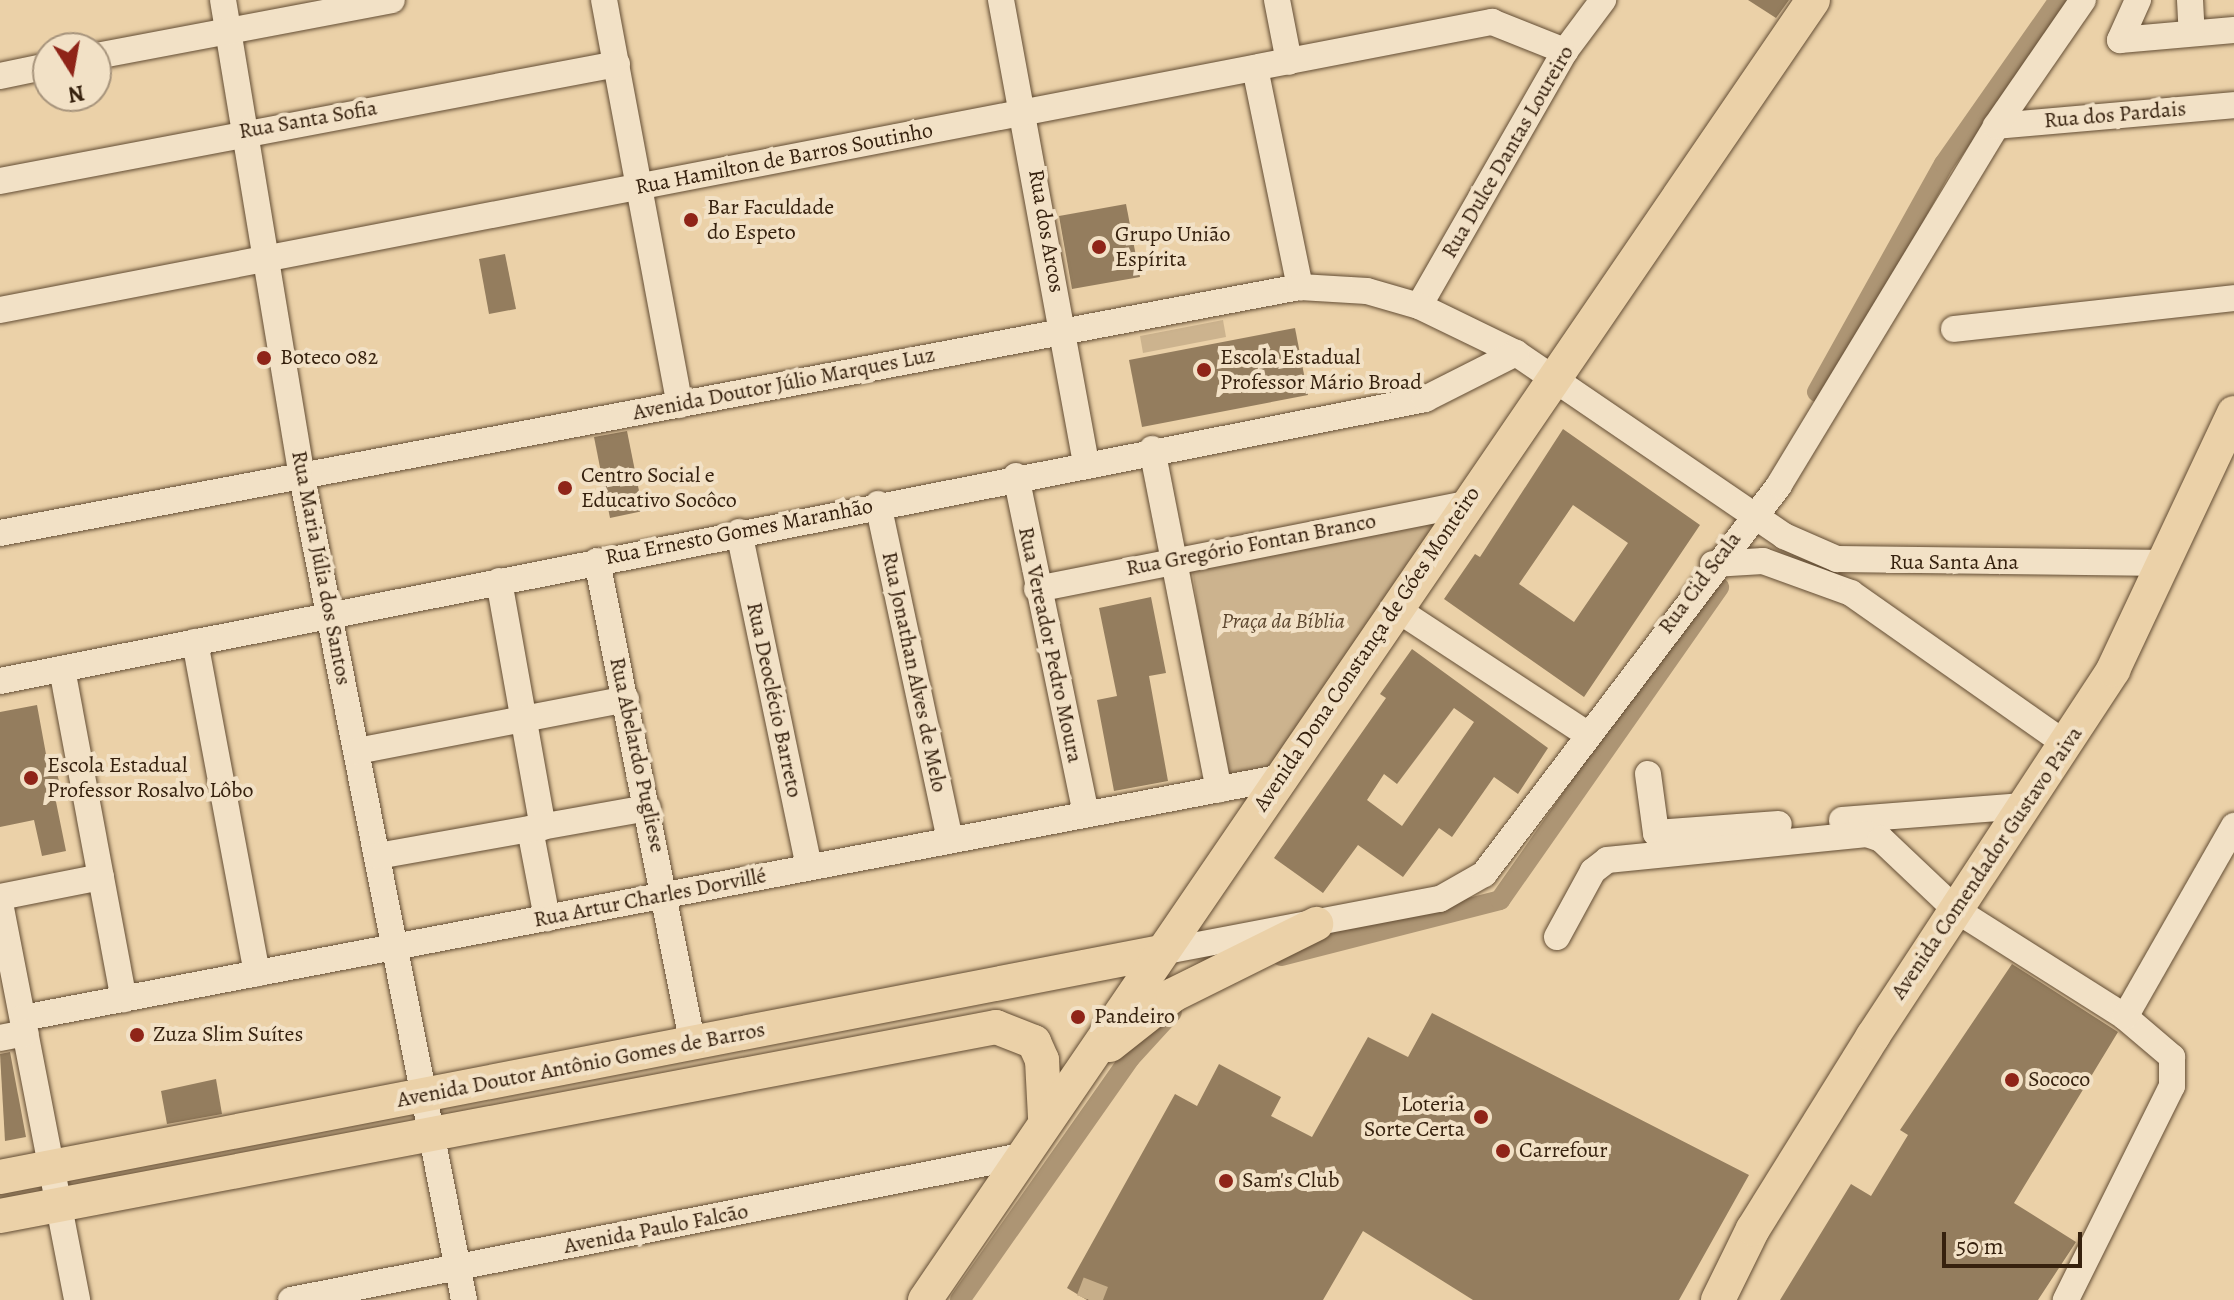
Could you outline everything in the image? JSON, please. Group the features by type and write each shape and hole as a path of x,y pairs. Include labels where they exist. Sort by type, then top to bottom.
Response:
{"main road":[{"name":"Avenida Dona Constança de Góes Monteiro","path":"925,1300 1277,778 1813,0"},
{"name":"Avenida Comendador Gustavo Paiva","path":"1718,1300 1753,1229 1956,910 2067,745 2167,563 2234,413"},
{"path":"1078,1071 1173,995 1316,924"},
{"name":"Avenida Doutor Antônio Gomes de Barros","path":"0,1177 1161,952"},
{"path":"967,991 976,1029"},
{"name":"Avenida Doutor Antônio Gomes de Barros","path":"0,1216 976,1029 1012,1030 1034,1042 1042,1060 1045,1118"}],"street":[{"name":"Rua Maria Júlia dos Santos","path":"223,0 302,477 434,1133"},
{"path":"112,53 228,28 392,0"},
{"path":"604,0 680,405"},
{"name":"Rua dos Arcos","path":"1001,0 1025,112 1086,462"},
{"path":"1277,0 1289,62"},
{"name":"Rua Dulce Dantas Loureiro","path":"1419,306 1565,51 1603,0"},
{"name":"Rua Cid Scala","path":"1161,952 1316,924 1467,888 1503,853 1713,564 1779,485 1996,126 2083,0"},
{"path":"2138,0 2120,40 2234,30"},
{"path":"2190,0 2192,33"},
{"name":"Rua Hamilton de Barros Soutinho","path":"0,310 1492,22 1565,51"},
{"name":"Rua Santa Sofia","path":"0,181 245,132 617,64"},
{"path":"1255,68 1300,287"},
{"path":"0,76 32,69"},
{"name":"Rua dos Pardais","path":"1996,126 2234,105"},
{"name":"Avenida Doutor Júlio Marques Luz","path":"0,533 680,405 1063,329 1300,287 1367,291 1419,306 1554,374"},
{"path":"1954,329 2234,298"},
{"path":"1468,330 1475,378"},
{"name":"Rua Ernesto Gomes Maranhão","path":"0,681 1086,462 1425,399 1475,378 1516,353"},
{"name":"Rua Santa Ana","path":"1554,374 1752,514 1837,559 2167,563"},
{"path":"1152,449 1219,789"},
{"name":"Rua Vereador Pedro Moura","path":"1016,476 1086,814"},
{"name":"Rua Jonathan Alves de Melo","path":"878,504 950,840"},
{"name":"Rua Gregório Fontan Branco","path":"1037,589 1172,558 1466,504"},
{"name":"Rua Deoclécio Barreto","path":"739,532 809,867"},
{"name":"Rua Abelardo Pugliese","path":"597,561 666,895 693,1044"},
{"path":"1713,564 1763,561 1851,593 2067,745"},
{"path":"499,581 522,719 547,918"},
{"path":"1395,608 1588,735"},
{"path":"195,642 257,973"},
{"path":"62,669 124,999"},
{"path":"357,751 626,699"},
{"path":"1648,774 1659,833 2026,806"},
{"name":"Rua Artur Charles Dorvillé","path":"0,1038 25,1026 124,999 1277,778"},
{"path":"378,856 648,808"},
{"path":"2125,1017 2234,826"},
{"path":"1557,937 1593,871 1607,860 1867,834 1881,839 1956,910 2125,1017 2172,1057 2172,1086 2066,1300"},
{"path":"0,897 101,877"},
{"path":"0,903 77,1300"},
{"path":"434,1133 464,1300"},
{"name":"Avenida Paulo Falcão","path":"291,1300 1021,1156"}],"green space":[{"path":"1223,320 1226,337 1143,353 1140,336"},
{"name":"Praça da Bíblia","path":"1466,504 1263,800 1222,790 1193,574 1179,557"}],"building":[{"path":"1748,0 1789,0 1776,18"},
{"name":"Grupo União Espírita","path":"1126,204 1140,277 1072,289 1059,216"},
{"path":"505,254 516,309 489,314 479,259"},
{"path":"1295,328 1308,395 1142,427 1129,360"},
{"path":"1563,429 1700,525 1584,697 1444,599 1475,554 1480,557","holes":["1573,505 1628,543 1574,622 1519,584"]},
{"path":"627,431 643,511 610,518 594,437"},
{"path":"1151,597 1166,673 1149,676 1168,781 1114,791 1097,700 1117,696 1099,608"},
{"path":"1412,649 1548,748 1518,794 1494,777 1452,837 1439,828 1403,877 1358,845 1323,893 1274,858 1386,698 1380,694","holes":["1454,708 1474,722 1402,826 1367,800 1384,774 1397,784"]},
{"path":"37,705 48,765 55,764 60,786 53,787 66,851 42,856 34,820 0,827 0,712"},
{"path":"2012,964 2118,1032 2014,1203 2076,1242 2038,1300 1780,1300 1851,1184 1871,1196 1908,1135 1900,1130"},
{"name":"Carrefour","path":"1432,1013 1749,1175 1679,1300 1473,1300 1363,1231 1323,1300 1087,1300 1067,1288 1175,1094 1197,1106 1219,1064 1281,1097 1271,1116 1312,1137 1368,1037 1408,1057"},
{"path":"10,1052 26,1137 5,1141 0,1054"},
{"path":"216,1079 222,1114 167,1124 161,1091"}],"waterway":[{"path":"1817,392 1944,164 2059,0"},
{"path":"1281,956 1500,900 1719,587"},
{"path":"960,1300 1130,1058 1172,1012"}],"tunnel":[{"path":"1089,1300 1096,1282"}],"place":[{"name":"Bar Faculdade do Espeto","path":"691,220"},
{"name":"Grupo União Espírita","path":"1099,247"},
{"name":"Boteco 082","path":"264,358"},
{"name":"Escola Estadual Professor Mário Broad","path":"1204,370"},
{"name":"Centro Social e Educativo Socôco","path":"565,488"},
{"name":"Escola Estadual Professor Rosalvo Lôbo","path":"31,778"},
{"name":"Pandeiro","path":"1078,1017"},
{"name":"Zuza Slim Suítes","path":"137,1035"},
{"name":"Sococo","path":"2012,1080"},
{"name":"Loteria Sorte Certa","path":"1481,1117"},
{"name":"Carrefour","path":"1503,1151"},
{"name":"Sam's Club","path":"1226,1181"}]}
